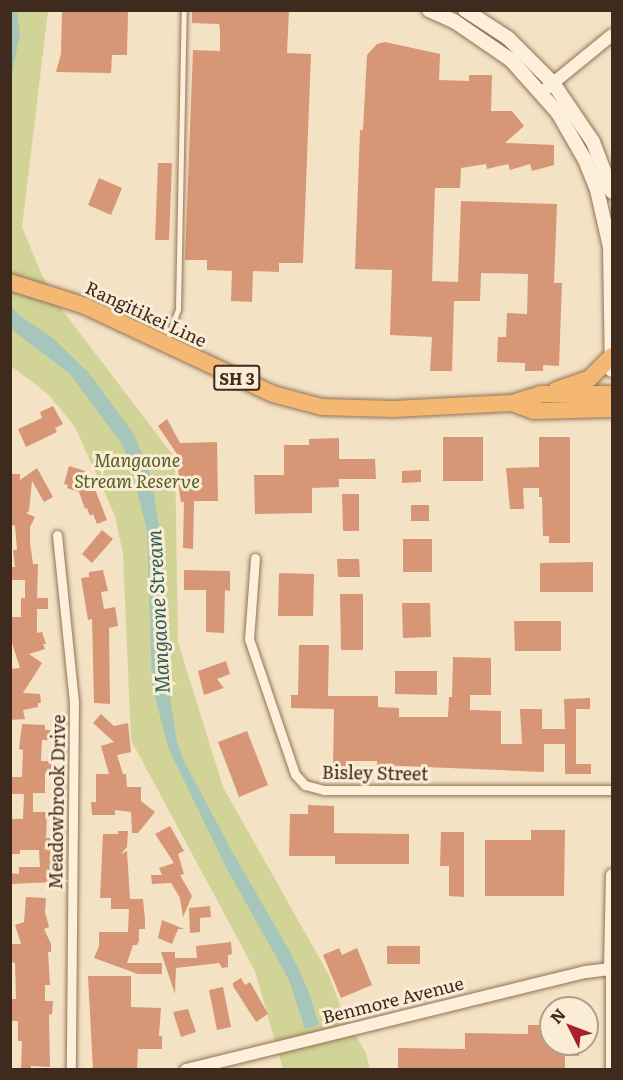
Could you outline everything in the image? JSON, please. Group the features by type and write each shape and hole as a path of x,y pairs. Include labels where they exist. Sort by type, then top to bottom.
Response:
{"highway":[{"name":"Rangitikei Line","path":"16,283 85,306 273,394 322,407 393,409 512,403 541,394 612,394"},
{"path":"541,394 590,378 612,363"},
{"name":"Rangitikei Line","path":"512,403 534,411 612,409"}],"main road":[{"path":"429,10 483,38 511,60 542,92 573,136 597,190 605,222 612,272 612,363"},
{"path":"465,10 508,38 553,83 593,142 612,192"}],"street":[{"path":"542,92 612,34"},
{"name":"Meadowbrook Drive","path":"57,535 74,702 71,1070"},
{"name":"Bisley Street","path":"255,558 249,639 295,774 305,784 324,790 612,790"},
{"path":"610,1070 612,875"},
{"name":"Benmore Avenue","path":"186,1070 575,975 610,969"}],"lane":[{"path":"166,344 178,309 184,10"}],"green space":[{"name":"Mangaone Stream Reserve","path":"10,11 48,11 22,227 41,273 63,311 175,458 178,642 223,787 329,975 343,1014 366,1053 370,1069 283,1069 255,971 131,740 123,554 115,516 75,427 48,394 11,366"}],"water":[{"path":"11,10 17,11 20,34 11,78"},
{"name":"Mangaone Stream","path":"10,305 19,315 54,339 89,373 133,433 143,455 151,477 163,549 164,659 177,742 185,763 233,853 293,957 309,993 319,1025 305,1029 289,980 227,869 169,750 152,686 147,532 130,462 121,443 70,374 11,329"}],"building":[{"path":"62,10 128,10 127,55 112,55 111,73 56,72 61,54"},
{"path":"192,10 289,10 287,53 311,54 303,263 279,263 279,272 253,271 252,302 231,301 232,271 207,270 207,260 185,260 193,50 220,51 219,24 192,23"},
{"path":"385,42 440,54 439,80 469,81 469,75 492,75 491,111 512,111 524,126 505,143 554,145 554,165 532,171 530,164 510,170 508,164 487,169 486,164 461,168 460,188 435,188 432,281 458,282 461,201 557,204 554,283 562,283 559,366 543,365 543,371 525,371 525,363 497,362 498,337 506,337 507,313 527,314 528,274 481,273 480,301 454,301 452,371 430,371 432,337 390,335 392,270 355,269 360,130 363,130 367,55 377,44"},
{"path":"158,163 172,163 169,240 155,240"},
{"path":"99,178 122,188 111,215 88,205"},
{"path":"53,406 63,424 55,428 57,432 26,447 18,429 42,418 40,412"},
{"path":"167,419 180,443 217,442 218,501 194,501 193,549 183,548 184,502 181,502 178,483 179,457 158,426"},
{"path":"443,437 483,437 483,481 443,481"},
{"path":"539,437 570,437 570,543 549,543 549,536 543,536 542,497 539,497 539,488 523,488 524,509 510,509 506,468 539,467"},
{"path":"339,438 339,459 375,459 376,479 339,479 339,487 312,488 312,513 255,514 254,475 284,475 284,445 309,445 309,439"},
{"path":"69,466 85,471 80,489 93,484 107,520 97,524 93,514 90,516 87,508 85,509 79,492 67,488 68,485 64,484"},
{"path":"37,468 53,497 44,502 32,481 29,511 26,513 35,517 30,527 30,543 33,564 38,564 37,598 48,598 48,609 37,609 37,633 42,632 46,644 43,644 45,649 29,654 42,663 23,693 40,694 41,703 38,703 38,707 23,710 25,719 10,720 10,669 20,668 12,643 11,617 21,617 21,598 25,598 25,580 12,580 11,567 15,567 13,550 17,550 15,526 10,524 10,474 20,474 20,480"},
{"path":"421,470 421,482 402,483 402,471"},
{"path":"342,494 359,494 359,531 343,531"},
{"path":"411,505 429,505 429,521 411,521"},
{"path":"102,530 113,539 92,563 82,554"},
{"path":"403,539 432,539 432,572 403,572"},
{"path":"337,559 359,559 360,577 338,577"},
{"path":"593,562 593,592 540,592 540,563"},
{"path":"103,570 108,591 101,592 104,609 115,607 118,626 109,628 110,704 94,703 92,619 88,620 81,578 89,577 89,572"},
{"path":"184,570 230,571 230,591 225,590 224,633 206,632 206,590 184,590"},
{"path":"279,573 314,574 313,616 278,616"},
{"path":"340,594 363,594 363,650 341,650"},
{"path":"402,603 430,603 431,637 403,638"},
{"path":"514,621 561,621 561,651 515,651"},
{"path":"299,645 329,645 328,696 378,696 378,707 399,708 399,717 448,717 449,697 452,697 453,657 491,658 491,695 470,695 470,710 501,711 501,744 522,744 520,709 542,709 542,729 565,729 564,699 590,698 590,709 576,709 576,764 591,764 591,774 565,774 565,744 544,744 544,772 377,765 377,761 347,761 346,769 333,768 334,709 291,708 291,695 298,695"},
{"path":"226,661 230,674 217,679 224,688 204,695 198,671"},
{"path":"395,671 437,671 437,695 395,694"},
{"path":"101,714 114,726 128,723 131,752 117,755 123,774 126,774 127,787 141,787 141,801 155,812 138,833 132,833 131,812 115,810 115,815 92,815 91,802 96,802 96,774 109,774 101,746 114,742 93,723"},
{"path":"22,724 45,725 45,730 50,730 50,740 42,740 41,761 54,761 54,773 45,773 45,793 33,793 33,812 47,812 46,838 53,838 53,850 50,850 52,882 10,884 10,873 19,874 19,867 40,867 39,850 20,850 20,854 10,854 10,819 23,819 24,794 12,794 10,785 10,777 22,777 23,750 19,749"},
{"path":"247,731 268,785 239,797 218,742"},
{"path":"308,805 334,806 334,833 409,834 409,864 335,864 335,856 289,856 290,814 308,814"},
{"path":"170,826 184,851 178,854 184,874 180,875 192,896 183,917 180,898 171,883 152,884 151,875 162,875 159,868 174,863 155,834"},
{"path":"531,830 565,830 564,896 485,896 485,840 531,840"},
{"path":"118,831 128,831 127,847 121,854 127,851 130,899 143,899 145,919 145,929 139,929 139,941 137,945 133,945 127,963 162,963 162,974 138,974 94,958 99,946 99,932 128,932 129,909 111,909 111,898 100,898 103,834 118,834"},
{"path":"441,832 464,832 464,897 449,896 449,866 440,866"},
{"path":"26,897 46,898 45,912 49,927 44,929 51,944 51,952 48,952 50,985 45,985 45,1001 53,1001 52,1014 49,1015 50,1067 31,1066 31,1070 21,1070 22,1041 18,1041 18,1021 10,1021 10,999 16,999 15,963 10,962 10,944 21,944 15,925 24,922"},
{"path":"210,906 211,917 200,918 200,932 190,933 189,908"},
{"path":"162,920 184,929 178,929 172,944 158,938"},
{"path":"231,942 232,954 228,955 228,967 222,968 219,963 176,968 175,994 161,952 175,952 175,958 197,958 196,946"},
{"path":"387,946 420,946 420,964 387,964"},
{"path":"339,948 342,955 357,948 372,985 341,998 323,955"},
{"path":"88,976 131,976 131,1007 161,1008 159,1036 162,1036 162,1049 138,1049 137,1070 93,1070"},
{"path":"241,978 245,985 250,982 268,1014 256,1022 233,986 233,983"},
{"path":"223,987 231,1027 217,1030 209,990"},
{"path":"188,1009 196,1032 181,1037 173,1012"},
{"path":"528,1025 539,1025 539,1056 565,1056 565,1070 398,1070 398,1048 465,1049 465,1033 528,1034"}]}
